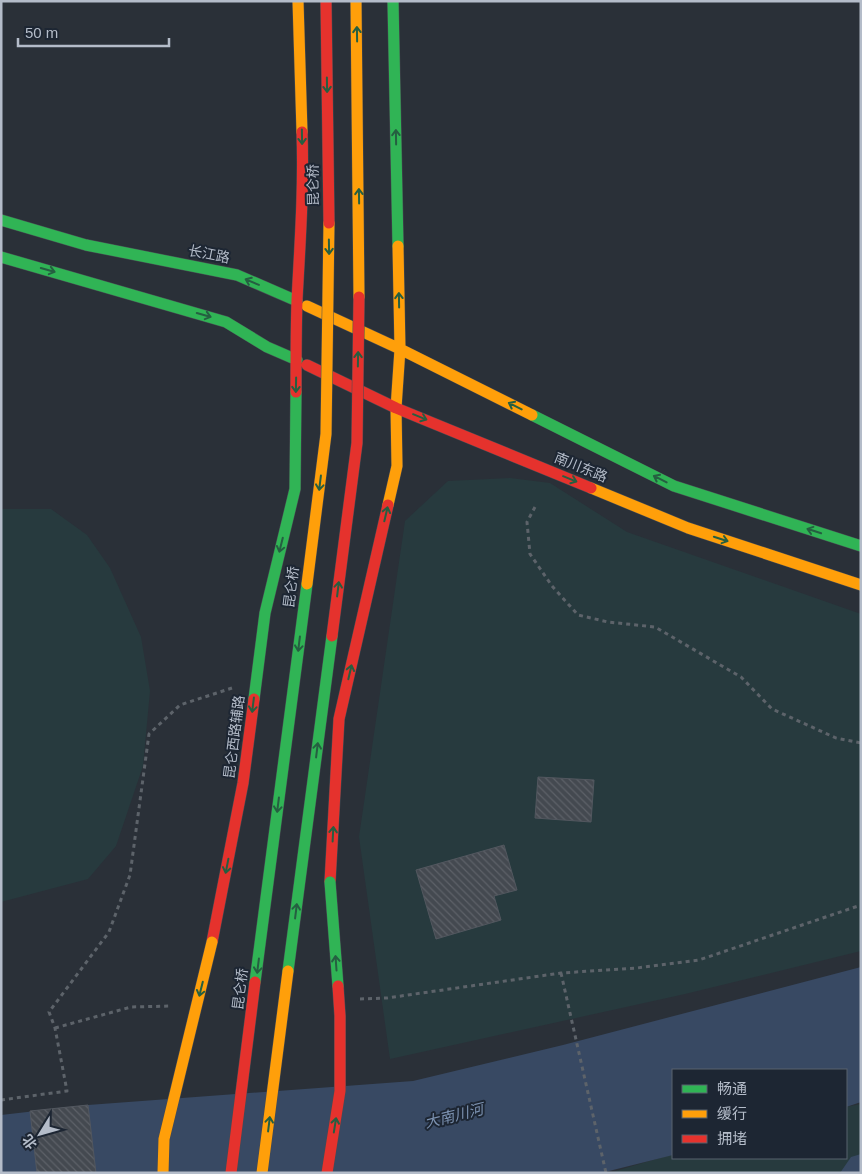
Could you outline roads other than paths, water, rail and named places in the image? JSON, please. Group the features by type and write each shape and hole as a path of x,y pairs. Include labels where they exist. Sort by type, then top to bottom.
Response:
{"main road":[{"name":"昆仑西路辅路","path":"163,1173 164,1139 212,942 243,783 265,613 295,489 297,301 303,162 298,1"},
{"name":"昆仑桥","path":"231,1173 326,434 329,264 326,1"},
{"path":"262,1173 356,442 360,268 356,1"},
{"path":"327,1173 340,1091 340,1016 330,882 339,719 397,466 396,408 400,349 393,1"},
{"name":"长江路","path":"1,220 86,245 237,276 297,301 400,349"},
{"path":"1,257 226,322 267,347 297,360"},
{"name":"南川东路","path":"400,349 674,486 861,546"},
{"name":"南川东路","path":"297,360 396,408 688,528 861,585"}],"water":[{"name":"大南川河","path":"861,967 861,1102 847,1107 847,1069 672,1069 672,1155 601,1173 1,1173 1,1115 88,1105 413,1081 563,1045"},
{"path":"861,1154 861,1173 840,1173 851,1157"}]}
